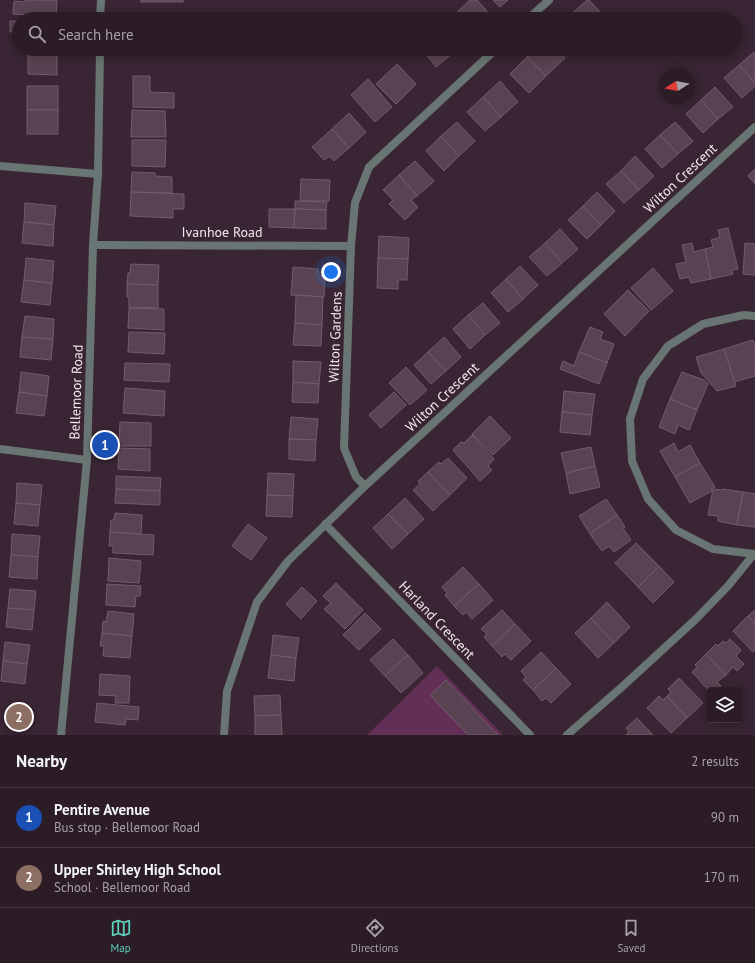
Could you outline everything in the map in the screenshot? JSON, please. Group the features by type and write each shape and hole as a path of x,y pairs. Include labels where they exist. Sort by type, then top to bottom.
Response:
{"street":[{"path":"100,12 101,0"},
{"path":"536,12 549,0"},
{"name":"Bellemoor Road","path":"61,735 87,460 93,245 98,174 100,56"},
{"name":"Wilton Gardens","path":"365,486 356,477 344,448 351,246 355,203 369,167 488,56"},
{"name":"Wilton Crescent","path":"224,735 227,691 257,602 288,561 365,486 755,126"},
{"path":"0,166 98,174"},
{"name":"Ivanhoe Road","path":"93,245 351,246"},
{"path":"755,316 744,315 703,324 668,346 643,379 630,419 632,461 648,499 676,530 713,549 755,554"},
{"path":"0,449 87,460"},
{"name":"Harland Crescent","path":"326,524 530,735"},
{"path":"567,735 696,619 728,586 755,554"}],"shaded area":[{"path":"437,666 503,735 367,735"}],"building":[{"path":"25,0 57,0 56,12 13,12 14,1 25,2"},
{"path":"141,0 183,0 183,2 141,2"},
{"path":"470,0 477,0 488,12 457,12"},
{"path":"493,0 508,0 500,7"},
{"path":"587,0 589,0 600,12 574,12"},
{"path":"10,21 12,21 12,32 10,32"},
{"path":"754,52 755,53 755,83 739,65"},
{"path":"28,56 57,56 57,75 28,74"},
{"path":"427,56 449,56 436,67"},
{"path":"563,56 565,58 546,76 527,57"},
{"path":"527,57 546,76 529,93 510,74"},
{"path":"397,64 416,84 396,104 376,84"},
{"path":"739,65 755,83 755,86 742,98 724,78"},
{"path":"133,76 150,76 150,92 174,93 174,108 133,107"},
{"path":"368,79 392,107 375,122 351,95"},
{"path":"500,81 518,102 501,117 483,97"},
{"path":"27,86 58,86 58,110 27,110"},
{"path":"715,87 733,107 718,119 701,100"},
{"path":"483,97 501,117 485,131 467,112"},
{"path":"701,100 718,119 703,133 686,114"},
{"path":"27,110 58,110 58,134 27,134"},
{"path":"132,110 165,111 166,137 131,137"},
{"path":"349,113 366,132 349,148 332,129"},
{"path":"457,122 475,141 459,156 441,136"},
{"path":"675,122 693,141 678,154 660,135"},
{"path":"332,129 349,148 334,161 330,156 324,160 312,147"},
{"path":"660,135 678,154 662,168 645,149"},
{"path":"441,136 459,156 444,171 426,151"},
{"path":"132,140 166,140 165,167 132,166"},
{"path":"635,156 654,176 639,190 621,171"},
{"path":"415,161 434,181 417,196 399,175"},
{"path":"755,169 755,184 748,176"},
{"path":"621,171 639,190 624,203 606,184"},
{"path":"132,172 155,173 155,176 172,177 172,193 131,192"},
{"path":"399,175 417,196 411,200 418,207 405,220 389,204 393,200 383,190"},
{"path":"301,179 330,180 329,201 300,201"},
{"path":"131,192 184,194 184,209 173,209 173,218 130,216"},
{"path":"597,192 615,211 601,225 583,206"},
{"path":"295,201 327,202 326,210 295,209"},
{"path":"25,203 56,206 54,225 24,222"},
{"path":"583,206 601,225 587,239 568,220"},
{"path":"269,209 295,209 294,228 269,227"},
{"path":"295,209 326,210 326,229 294,228"},
{"path":"24,222 54,225 53,246 22,243"},
{"path":"728,228 738,269 732,270 733,274 711,279 705,249 713,247 711,240 720,237 718,230"},
{"path":"560,229 578,249 562,263 545,243"},
{"path":"379,236 409,238 408,259 378,258"},
{"path":"545,243 562,263 547,276 529,257"},
{"path":"692,243 694,252 705,249 711,279 691,283 689,277 680,279 676,264 686,262 682,245"},
{"path":"745,243 755,244 755,275 743,274"},
{"path":"26,258 54,261 52,283 24,280"},
{"path":"378,258 408,259 407,280 398,280 398,289 377,288"},
{"path":"131,264 159,265 158,285 127,284"},
{"path":"520,266 538,285 523,299 506,279"},
{"path":"293,267 318,269 319,275 325,278 324,297 291,295"},
{"path":"653,268 673,291 651,310 631,288"},
{"path":"506,279 523,299 508,312 491,293"},
{"path":"24,280 52,283 50,305 21,302"},
{"path":"127,284 158,285 158,308 129,307"},
{"path":"628,290 649,311 625,336 604,314"},
{"path":"296,295 323,297 322,325 295,323"},
{"path":"483,303 500,323 485,335 468,315"},
{"path":"129,308 164,309 164,330 128,328"},
{"path":"468,315 485,335 470,349 453,329"},
{"path":"25,316 54,319 53,339 22,337"},
{"path":"295,323 322,325 321,346 293,345"},
{"path":"590,327 603,332 600,339 614,344 607,363 579,352"},
{"path":"129,332 165,333 164,354 128,352"},
{"path":"22,337 53,339 51,360 20,357"},
{"path":"444,337 461,357 446,371 428,352"},
{"path":"753,340 755,346 755,376 734,382 724,349"},
{"path":"724,349 736,386 717,391 701,373 696,357"},
{"path":"428,352 446,371 431,384 414,365"},
{"path":"579,352 607,363 599,384 560,369 563,361 574,366"},
{"path":"293,361 321,362 319,384 293,382"},
{"path":"125,363 170,364 169,382 124,380"},
{"path":"406,367 427,390 410,405 389,383"},
{"path":"21,372 49,376 47,396 19,392"},
{"path":"682,372 704,380 708,384 697,410 670,399"},
{"path":"293,382 319,384 318,403 292,402"},
{"path":"125,388 165,391 164,416 123,413"},
{"path":"564,391 595,394 592,415 562,412"},
{"path":"19,392 47,396 44,416 16,413"},
{"path":"394,392 406,405 381,428 369,415"},
{"path":"670,399 697,410 689,430 678,425 675,434 659,427"},
{"path":"562,412 592,415 590,435 560,432"},
{"path":"490,416 511,438 493,455 472,434"},
{"path":"291,417 318,419 316,440 289,439"},
{"path":"120,422 151,423 151,446 119,446"},
{"path":"472,435 494,459 488,466 492,470 480,481 453,450 461,442 464,443"},
{"path":"289,439 316,440 315,461 289,459"},
{"path":"674,443 678,452 690,445 700,463 675,477 660,451"},
{"path":"591,447 595,466 566,473 561,453"},
{"path":"119,448 150,449 150,471 118,469"},
{"path":"448,458 467,478 450,495 428,472 439,462 441,464"},
{"path":"700,463 715,487 711,489 712,491 690,503 675,477"},
{"path":"595,466 600,487 570,494 566,473"},
{"path":"428,472 450,495 433,511 413,490 420,484 418,481"},
{"path":"268,473 294,474 293,496 267,495"},
{"path":"116,476 161,478 160,491 116,489"},
{"path":"17,483 42,485 40,505 16,503"},
{"path":"116,489 160,491 160,505 115,503"},
{"path":"713,489 743,492 737,525 718,521 718,516 708,515"},
{"path":"743,492 755,494 755,527 737,525"},
{"path":"267,495 293,496 292,517 266,516"},
{"path":"405,498 424,519 408,534 388,514"},
{"path":"606,499 617,515 590,534 579,516"},
{"path":"16,503 40,505 38,526 14,524"},
{"path":"115,513 142,515 141,534 110,532 111,520 114,520"},
{"path":"388,514 408,534 392,549 373,528"},
{"path":"617,515 631,540 614,552 609,546 602,551 590,534"},
{"path":"248,524 267,538 251,560 232,546"},
{"path":"110,532 154,535 153,555 113,553 113,546 109,546"},
{"path":"12,534 40,536 38,557 11,555"},
{"path":"636,543 659,566 638,587 615,563"},
{"path":"11,555 38,557 37,579 9,577"},
{"path":"109,558 141,561 139,583 108,581"},
{"path":"659,566 674,582 653,603 638,587"},
{"path":"463,567 479,584 454,606 445,595 447,593 442,587"},
{"path":"336,583 363,610 345,629 324,609 331,603 323,596"},
{"path":"107,584 141,586 140,596 136,596 135,607 106,605"},
{"path":"479,584 493,600 472,619 466,612 463,615 454,606"},
{"path":"302,587 317,601 301,619 286,604"},
{"path":"10,589 36,591 34,610 8,608"},
{"path":"607,602 630,627 614,643 591,618"},
{"path":"8,608 34,610 32,630 6,627"},
{"path":"502,610 515,624 492,646 484,637 487,634 481,629"},
{"path":"755,610 755,624 748,616"},
{"path":"108,611 134,614 132,636 102,633 103,621 106,622"},
{"path":"365,613 381,629 359,650 343,635"},
{"path":"748,616 755,624 755,650 753,652 733,631"},
{"path":"591,618 614,643 598,658 575,633"},
{"path":"515,624 531,641 511,660 505,654 502,657 492,646"},
{"path":"102,633 132,636 130,658 103,656 104,646 100,646"},
{"path":"273,635 299,638 296,658 271,655"},
{"path":"393,639 408,655 385,676 370,660"},
{"path":"730,639 741,650 736,656 744,664 737,671 733,667 726,675 706,654 716,644 718,646 723,641 726,643"},
{"path":"5,642 30,645 27,664 3,661"},
{"path":"541,652 556,668 533,690 523,680 526,677 521,671"},
{"path":"706,654 726,675 717,682 721,686 707,687 707,689 692,672 697,667 695,665"},
{"path":"271,655 296,658 294,681 268,678"},
{"path":"408,655 423,673 401,693 385,676"},
{"path":"3,661 27,664 25,684 1,681"},
{"path":"556,668 571,684 551,703 546,698 542,701 533,690"},
{"path":"100,674 130,676 129,703 115,703 116,696 99,695"},
{"path":"679,678 703,703 687,718 667,696 671,692 668,689"},
{"path":"446,680 498,735 468,735 430,695"},
{"path":"280,695 281,715 255,716 254,696"},
{"path":"659,696 663,700 667,696 687,718 671,733 647,708"},
{"path":"97,703 139,707 138,720 126,719 125,725 95,722"},
{"path":"281,715 282,735 255,735 255,716"},
{"path":"637,718 653,735 626,735 629,732 626,728"}],"place":[{"name":"Pentire Avenue","path":"105,445"},
{"name":"Upper Shirley High School","path":"19,717"}]}
